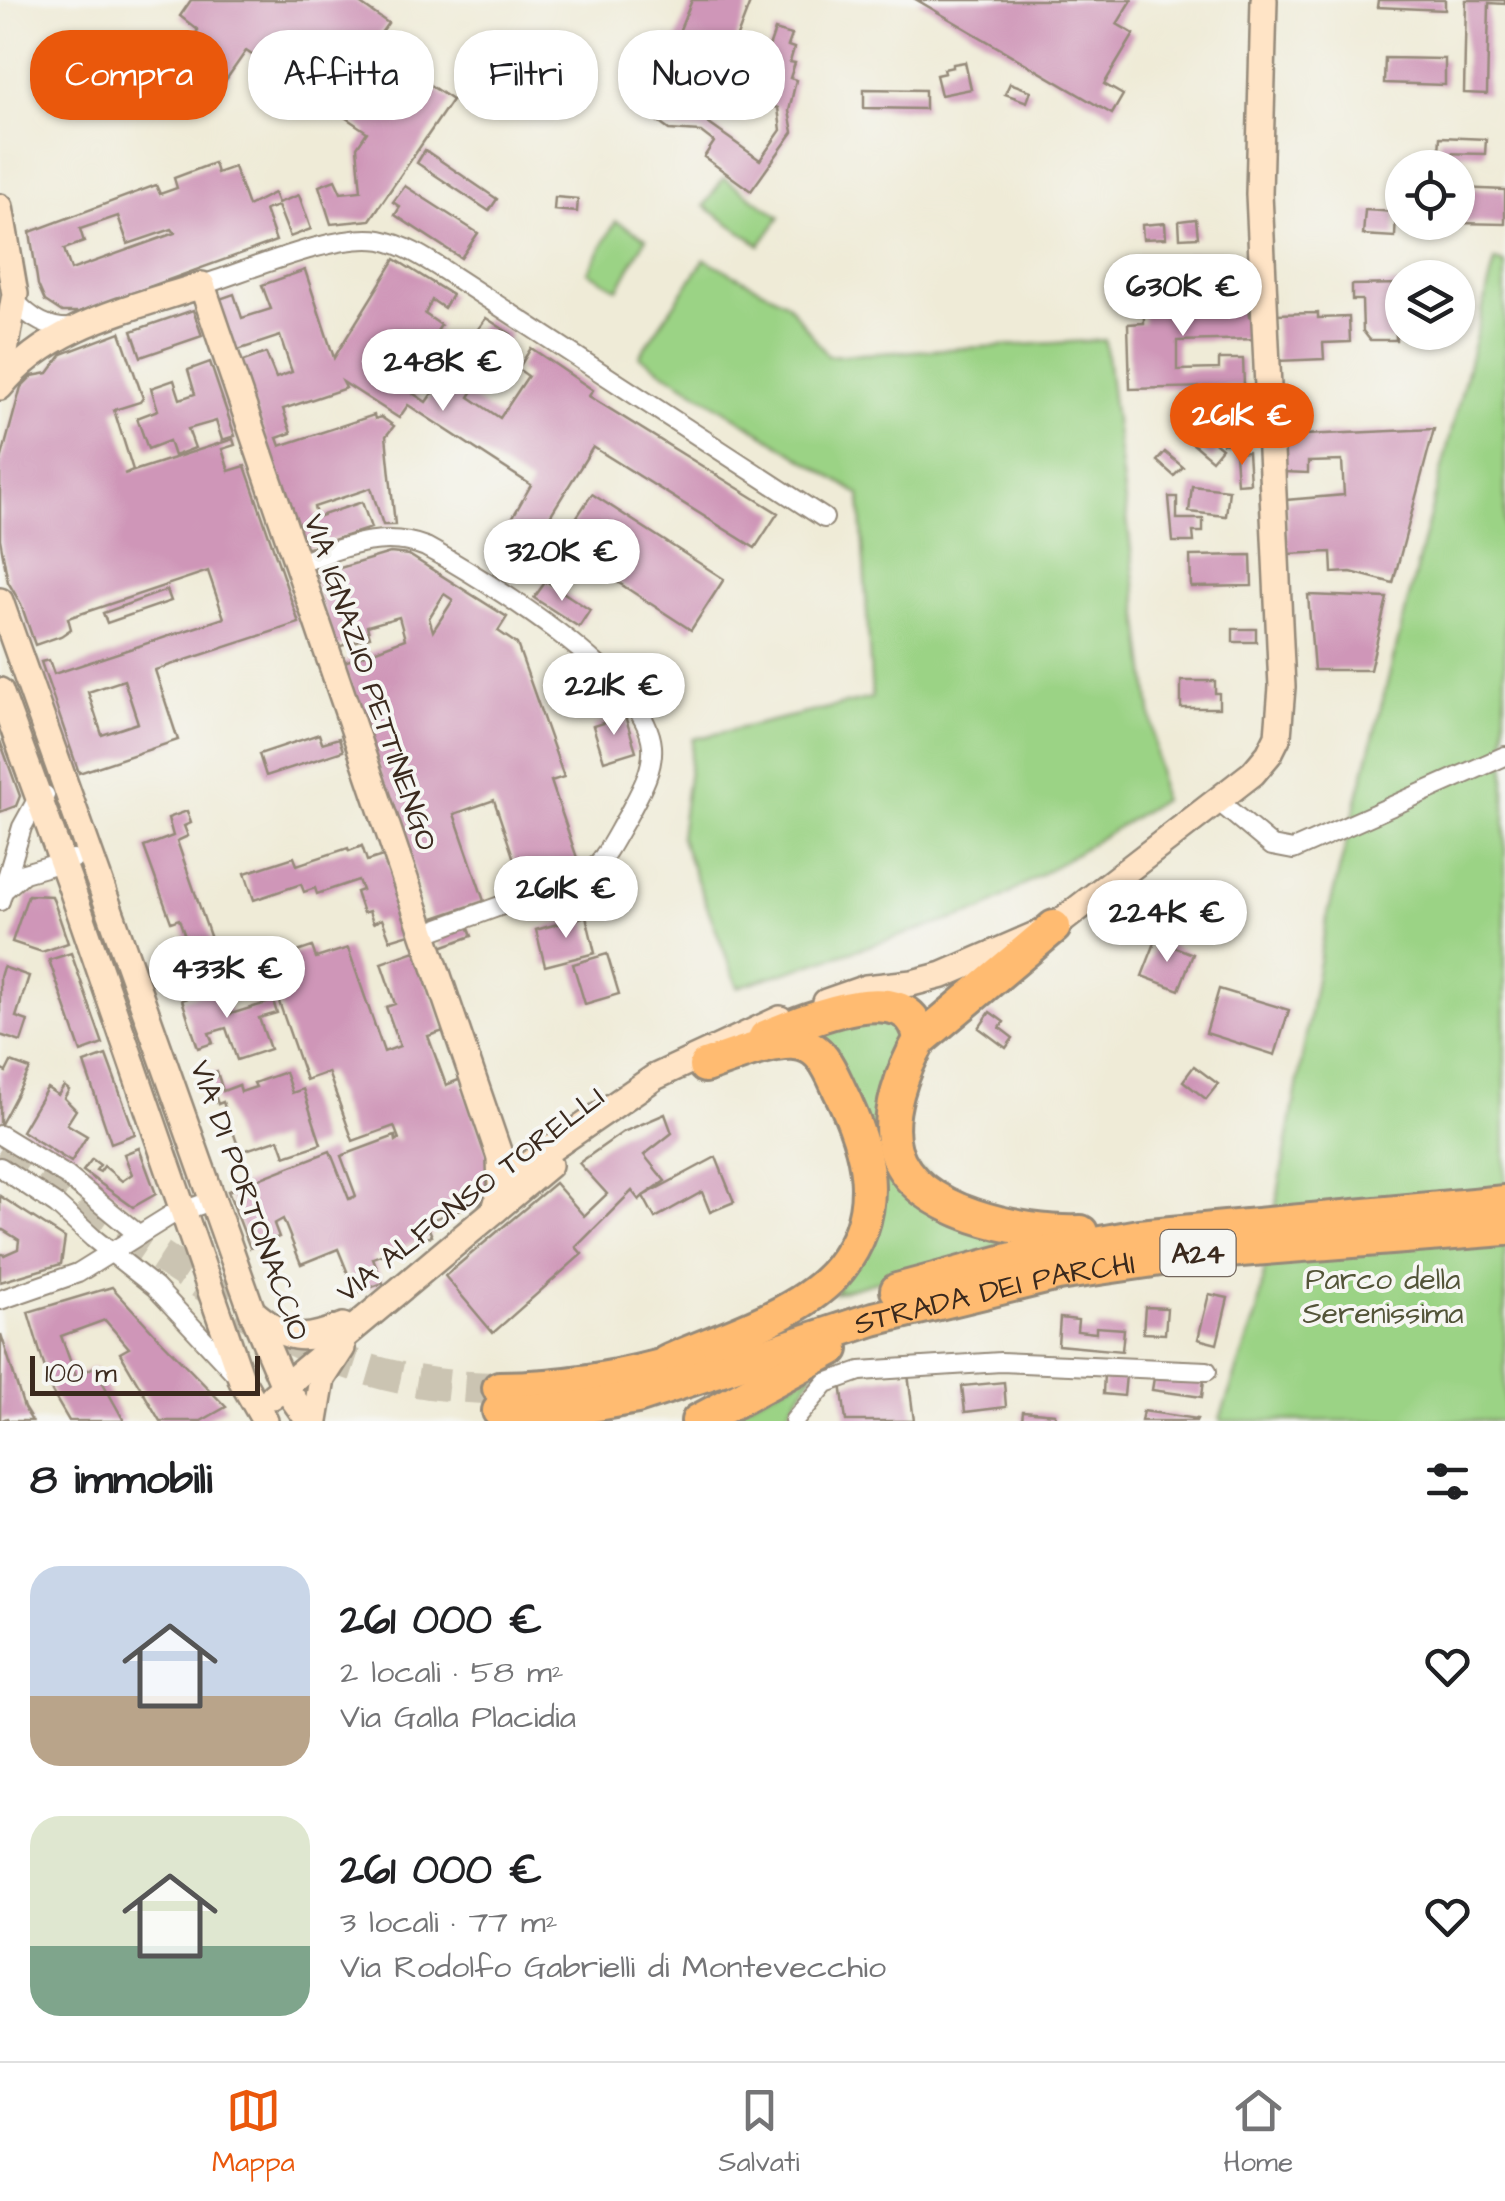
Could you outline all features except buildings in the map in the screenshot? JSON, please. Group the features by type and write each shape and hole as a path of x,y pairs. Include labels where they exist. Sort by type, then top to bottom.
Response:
{"highway":[{"path":"1054,927 920,1040 896,1103 892,1132 902,1165 927,1192 983,1218 1038,1231 1196,1229"},
{"path":"705,1066 774,1033 860,1006 882,1004 900,1009 917,1025 920,1040"},
{"path":"652,1369 810,1297 848,1256 866,1206 868,1164 861,1134 832,1074 813,1049 799,1044 777,1045 705,1066"},
{"name":"STRADA DEI PARCHI","path":"1505,1202 1196,1229 1068,1248 960,1272 652,1369 499,1400 569,1409 626,1399 896,1313 1018,1282 1147,1260 1505,1229"},
{"path":"698,1421 896,1313"}],"main road":[{"name":"VIA ALFONSO TORELLI","path":"500,1156 509,1168 525,1167 655,1077 741,1035 859,990 912,983 943,974 1054,927 1261,765 1274,744 1282,716 1259,194 1264,0"},
{"path":"0,207 10,288 0,380"},
{"path":"0,388 23,361 74,328 202,286"},
{"name":"VIA IGNAZIO PETTINENGO","path":"202,286 500,1156 502,1189 494,1210"},
{"name":"VIA DI PORTONACCIO","path":"0,601 7,646 70,789 252,1311 284,1386 312,1421"},
{"path":"0,691 242,1380 261,1415"},
{"name":"VIA ALFONSO TORELLI","path":"261,1415 284,1386 494,1210 606,1124 705,1066"},
{"path":"252,1311 286,1335 307,1338 366,1315"},
{"path":"312,1421 325,1373 366,1315"}],"street":[{"path":"202,286 343,241 378,240 400,246 450,274 824,518"},
{"path":"10,288 42,323 74,328"},
{"path":"296,564 383,538 426,547 597,662 620,688 650,734 652,754 646,778 606,854 588,874 423,934"},
{"path":"1218,801 1272,846 1293,850 1505,756"},
{"path":"2,896 22,827 39,796 70,789"},
{"path":"2,896 24,874 62,861 94,860"},
{"path":"0,1135 58,1169 139,1235"},
{"path":"0,1167 57,1205 155,1286 242,1380"},
{"path":"0,1300 78,1273 182,1210 214,1200"},
{"path":"188,1320 205,1323 252,1311"},
{"path":"794,1421 826,1383 860,1370 1001,1362 1207,1371"}],"green space":[{"path":"724,178 780,217 760,245 704,206"},
{"path":"616,221 646,238 618,289 588,272"},
{"path":"705,259 787,303 828,356 1105,340 1162,800 983,910 738,987 680,836 693,739 872,698 860,495 639,356"},
{"name":"Parco della Serenissima","path":"1495,261 1505,264 1505,1421 1223,1421 1220,1419 1257,1313 1326,922"},
{"path":"857,1018 883,1018 908,1036 885,1146 1025,1240 834,1293 876,1215 816,1037"},
{"path":"815,1371 782,1421 711,1421"}],"tunnel":[{"path":"0,1150 289,1338 346,1362 405,1379 499,1388"}]}
